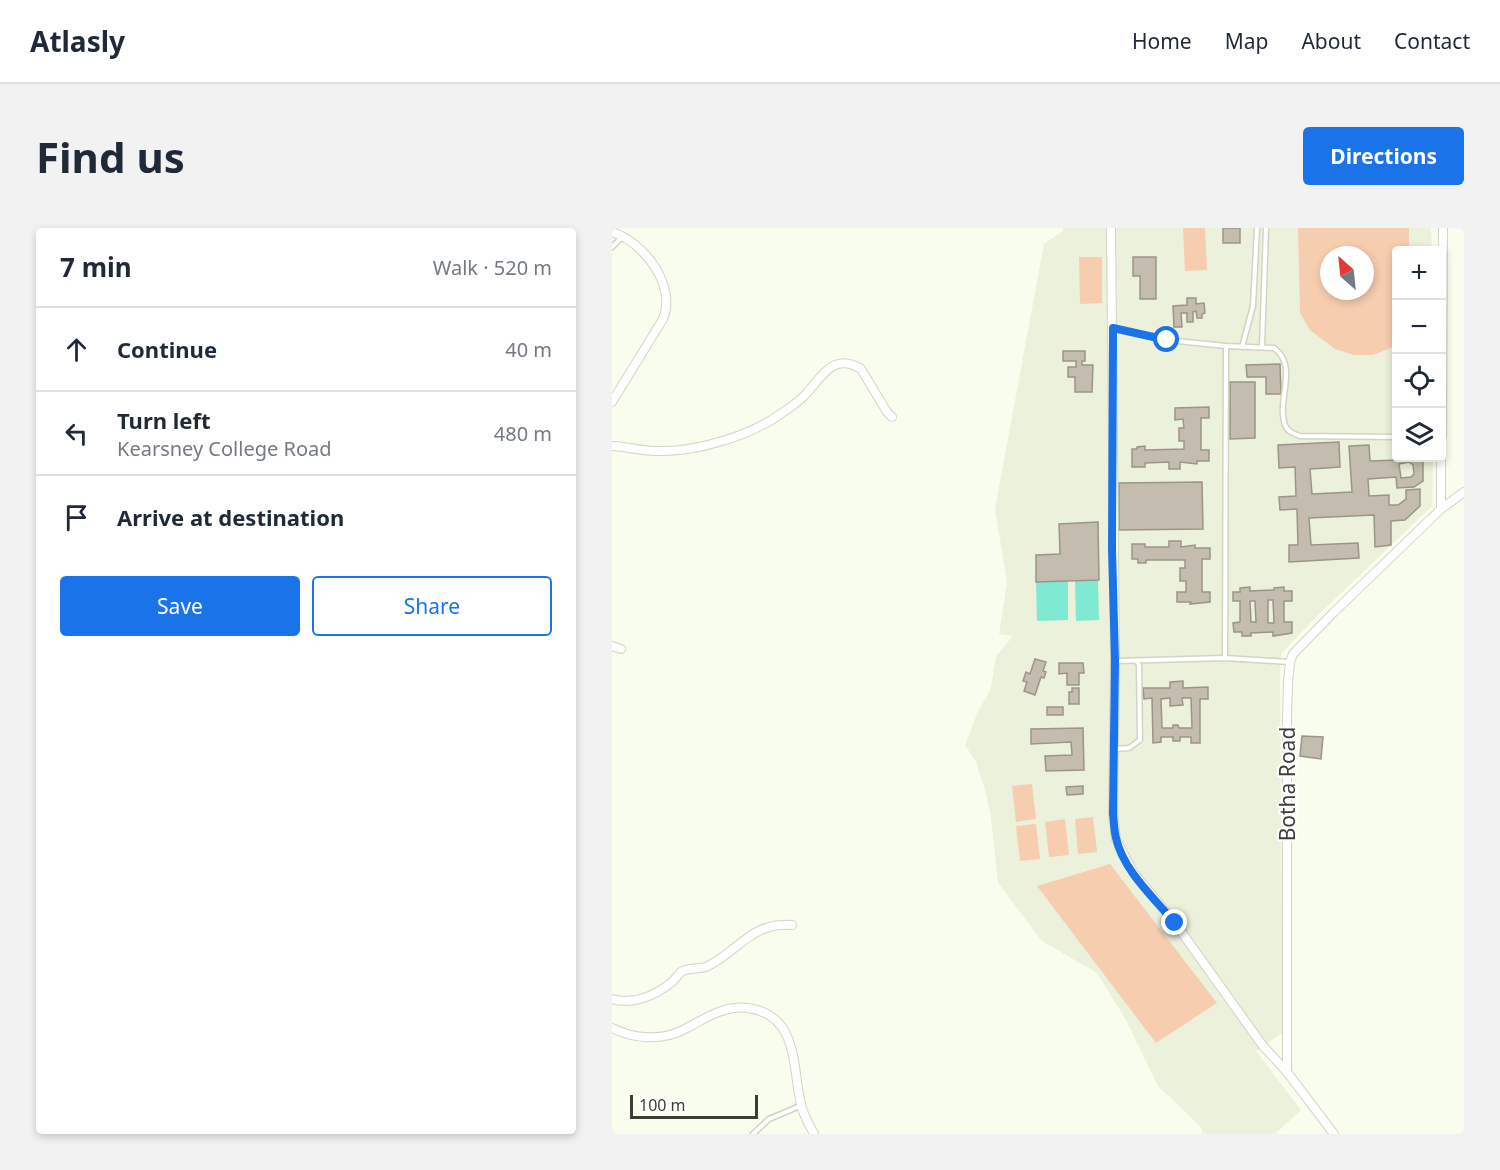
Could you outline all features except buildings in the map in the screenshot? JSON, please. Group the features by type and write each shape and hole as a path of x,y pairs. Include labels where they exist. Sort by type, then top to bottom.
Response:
{"street":[{"path":"1111,228 1112,549 1115,661 1113,814 1116,839 1133,872 1175,923 1263,1046 1287,1072 1334,1134"},
{"path":"1442,408 1443,228"},
{"path":"612,232 634,244 661,277 666,289 667,304 666,312 658,328 612,402"},
{"path":"612,446 662,451 728,439 774,418 801,399 831,366 843,362 861,369 892,417"},
{"path":"1441,509 1442,462"},
{"path":"1290,662 1300,646 1334,612 1441,509 1464,492"},
{"path":"612,646 621,649"},
{"name":"Botha Road","path":"1287,1072 1286,730 1290,662"},
{"path":"612,999 627,1001 649,996 667,986 681,972 704,968 717,961 756,931 774,925 792,925"},
{"path":"612,1028 630,1035 655,1037 675,1033 722,1010 754,1009 775,1021 787,1036 794,1055 801,1105 814,1134"}],"lane":[{"path":"1242,347 1253,306 1257,228"},
{"path":"1262,346 1266,228"},
{"path":"612,247 623,236"},
{"path":"1113,328 1167,340 1274,348 1284,358 1286,368 1284,413 1285,425 1290,432 1300,436 1392,437"},
{"path":"1225,658 1226,346"},
{"path":"1115,661 1225,658 1290,662"},
{"path":"1114,749 1129,748 1140,740 1139,666 1133,661"},
{"path":"753,1134 769,1119 801,1105"}],"shaded area":[{"path":"1063,228 1431,228 1432,246 1392,246 1392,462 1433,462 1432,506 1311,622 1282,653 1280,660 1282,960 1285,1031 1256,1051 1301,1110 1275,1134 1202,1134 1201,1127 1158,1086 1125,1018 1097,973 1042,941 998,883 991,817 985,790 976,762 965,745 977,714 991,688 996,656 1013,636 999,634 1007,582 995,509 1044,244 1063,231"},
{"path":"1183,228 1205,228 1207,270 1185,271"},
{"path":"1298,228 1409,228 1409,246 1392,246 1392,348 1373,355 1354,355 1335,349 1310,330 1300,313"},
{"path":"1079,257 1102,257 1102,303 1080,304"},
{"path":"1032,784 1036,819 1016,822 1012,786"},
{"path":"1093,817 1097,852 1078,854 1075,819"},
{"path":"1065,819 1069,855 1049,857 1045,822"},
{"path":"1036,824 1040,859 1020,861 1016,826"},
{"path":"1110,864 1217,1003 1156,1043 1037,886"}],"water":[{"path":"1098,580 1099,620 1076,621 1075,581"},
{"path":"1068,581 1068,620 1037,621 1036,582"}],"route":[{"path":"1167,340 1113,328 1112,549 1115,661 1113,814 1116,839 1123,855 1133,872 1175,923"}]}
